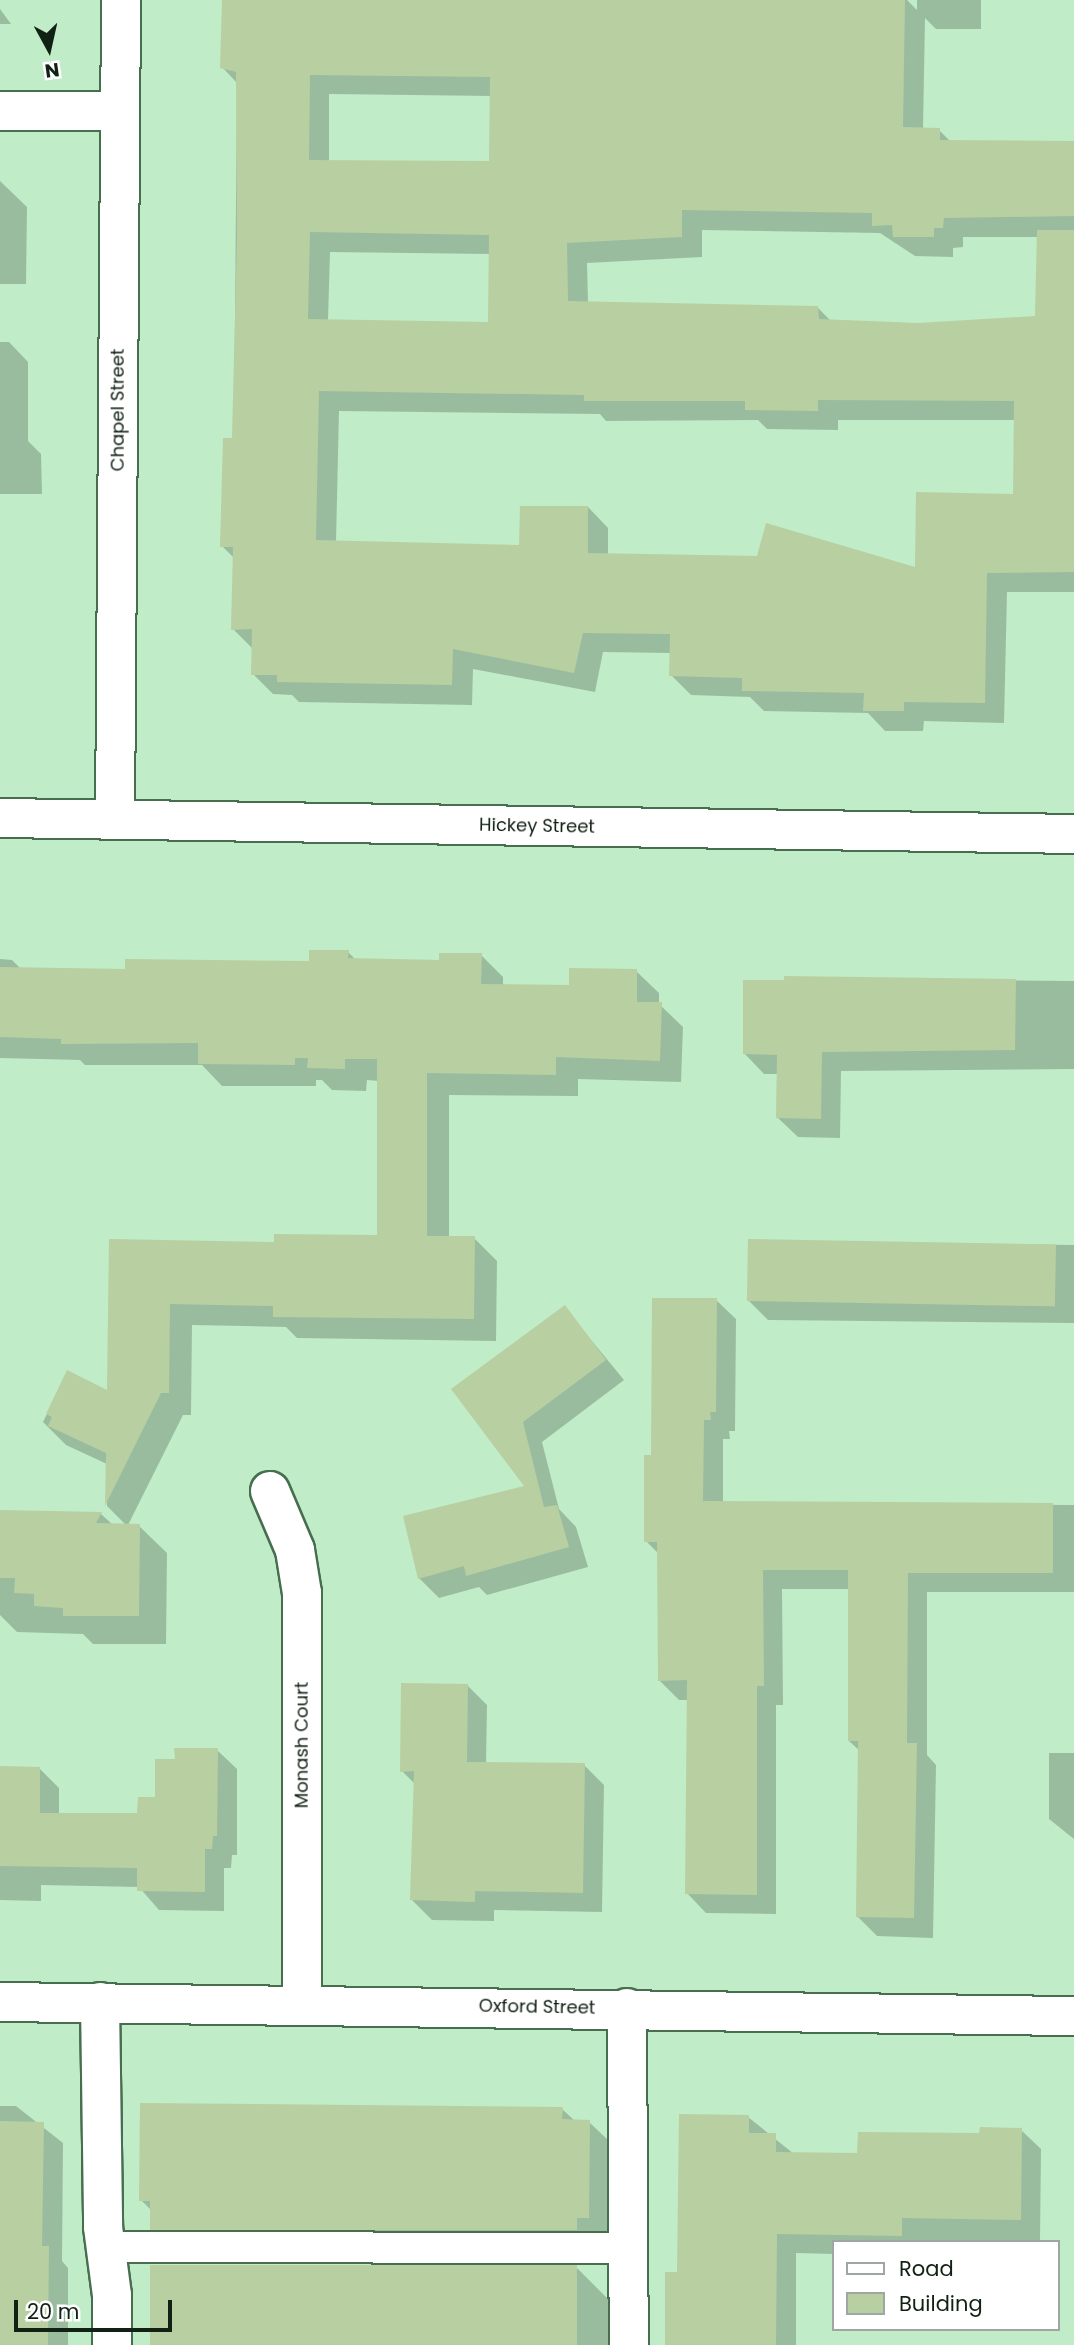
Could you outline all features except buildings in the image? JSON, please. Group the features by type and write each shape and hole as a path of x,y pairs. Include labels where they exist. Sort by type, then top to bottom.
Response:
{"street":[{"name":"Chapel Street","path":"115,820 121,0"},
{"path":"0,111 120,111"},
{"name":"Hickey Street","path":"0,818 1074,834"},
{"name":"Monash Court","path":"270,1491 295,1550 302,1593 302,2005"},
{"name":"Oxford Street","path":"0,2002 627,2008 1074,2016"},
{"path":"100,2002 103,2227 108,2247 111,2345"},
{"path":"627,2008 629,2345"}],"lane":[{"path":"108,2247 628,2248"}]}
